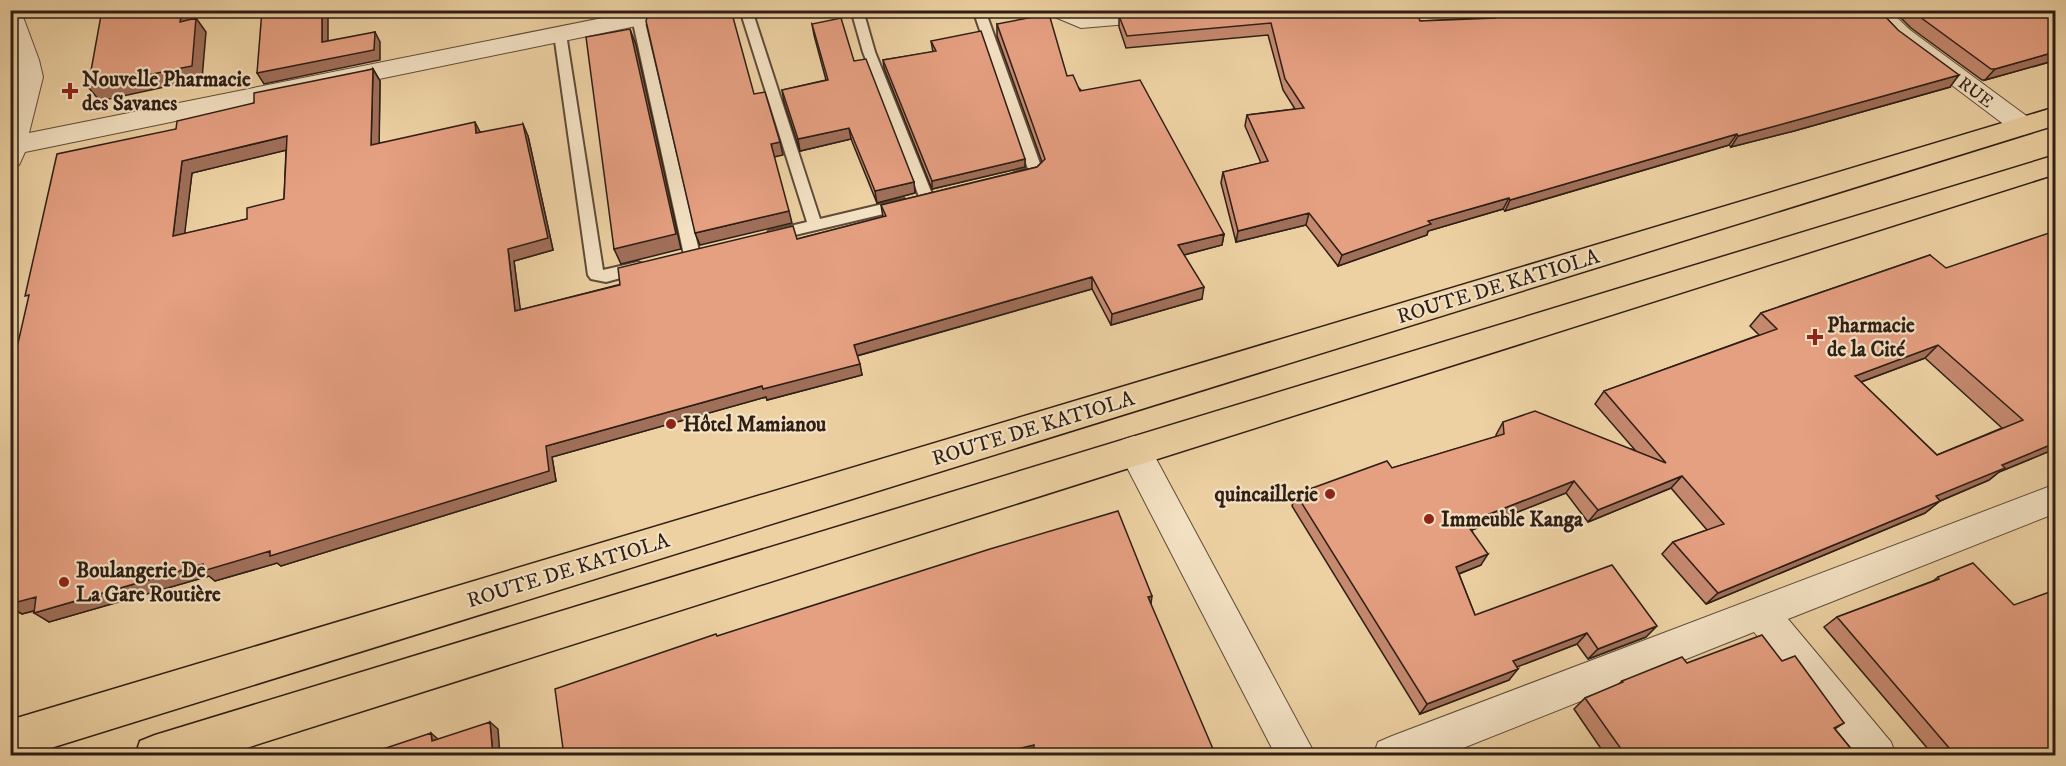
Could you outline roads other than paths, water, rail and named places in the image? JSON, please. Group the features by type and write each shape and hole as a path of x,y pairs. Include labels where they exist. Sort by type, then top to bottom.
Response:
{"highway":[{"name":"ROUTE DE KATIOLA","path":"10,740 2055,116"},
{"path":"155,756 2055,164"}],"street":[{"path":"10,14 16,50 27,60 30,77 17,113 12,152 680,10"},
{"path":"1058,10 1081,21 1213,10 1236,11"},
{"name":"RUE","path":"1875,10 1901,35 2023,126"},
{"path":"1134,450 1297,756"},
{"path":"1392,756 2055,498"},
{"path":"1761,613 1877,756"}],"lane":[{"path":"746,10 815,225"},
{"path":"759,239 932,197 869,52 857,10"},
{"path":"979,10 1036,172 1003,180"},
{"path":"638,18 692,255"},
{"path":"560,34 596,275 606,276 649,265"}],"place":[{"name":"Nouvelle Pharmacie des Savanes","path":"70,91"},
{"name":"Pharmacie de la Cité","path":"1815,337"},
{"name":"Hôtel Mamianou","path":"671,424"},
{"name":"quincaillerie","path":"1330,494"},
{"name":"Immeuble Kanga","path":"1429,519"},
{"name":"Boulangerie De La Gare Routière","path":"64,582"}]}
